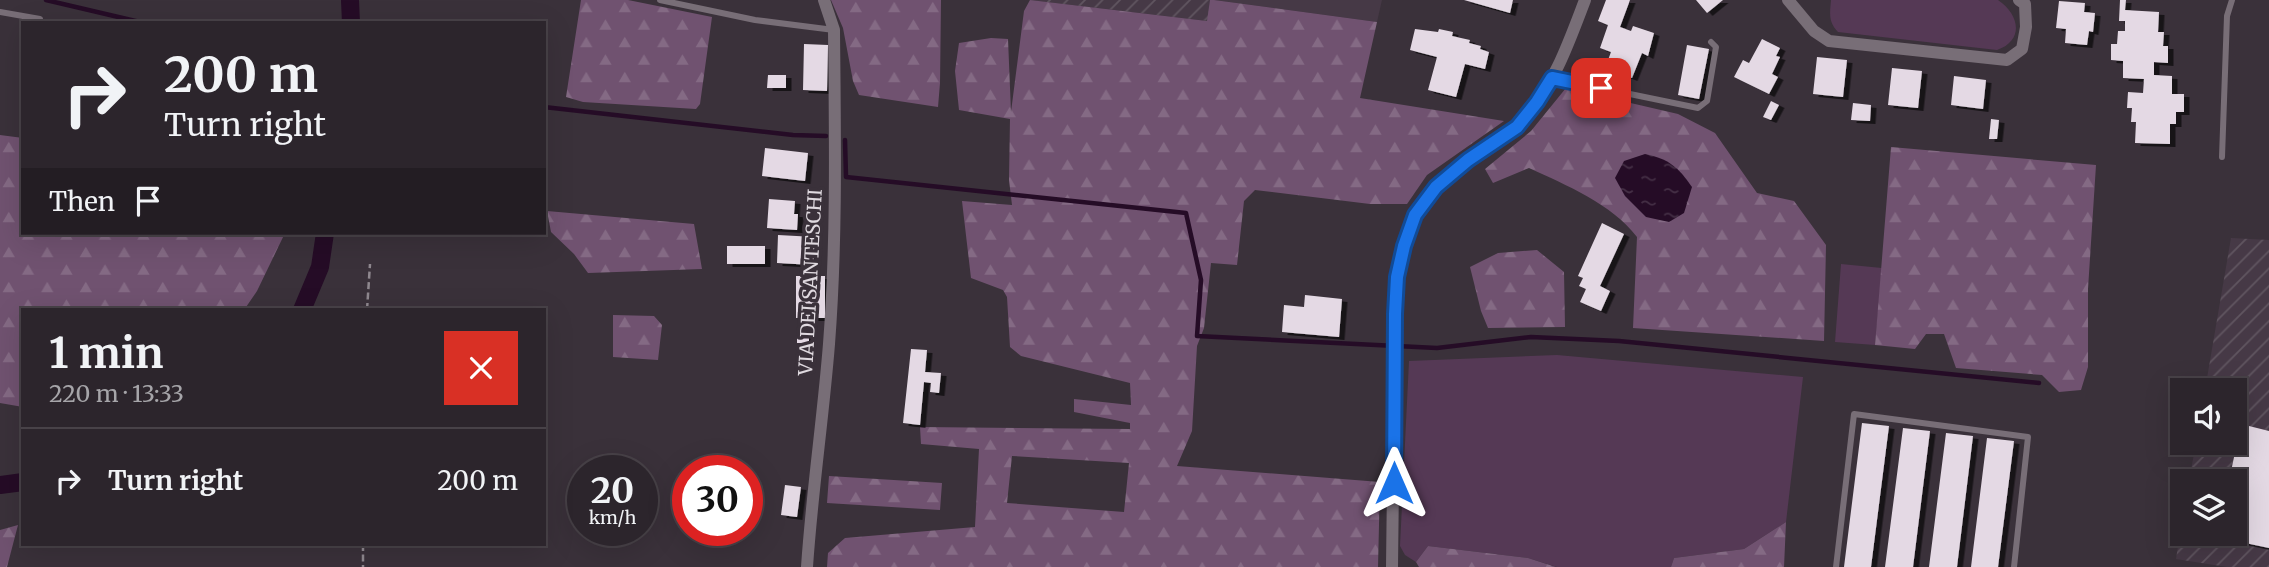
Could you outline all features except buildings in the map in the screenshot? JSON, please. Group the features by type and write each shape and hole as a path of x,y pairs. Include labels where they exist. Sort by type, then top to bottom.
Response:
{"street":[{"name":"VIA DEI SANTESCHI","path":"807,567 829,343 833,222 834,30 824,0"},
{"path":"1392,567 1397,277 1404,246 1415,215 1444,180 1517,127 1537,102 1552,78 1585,0"},
{"path":"1790,1 1814,31 1829,41 2007,60 2022,49 2025,4 2019,0"}],"lane":[{"path":"660,0 755,20 834,30"},
{"path":"2222,158 2227,16 2232,0"},
{"path":"0,12 40,19"},
{"path":"1552,78 1698,108 1707,101 1716,47 1711,42"},
{"path":"1836,567 1854,414 2028,437 2014,567"}],"path":[{"path":"367,308 370,264"},
{"path":"362,546 363,567"}],"shaded area":[{"path":"1030,0 1210,0 1208,21"},
{"path":"1214,0 1382,0 1377,22"},
{"path":"1831,0 1998,0 2011,12 2016,26 2015,33 2006,46 1997,50 1838,32 1831,21"},
{"path":"2231,238 2269,240 2269,567 2227,567 2176,559 2178,546 2247,546 2247,469 2191,469 2194,455 2247,455 2247,378 2207,378"},
{"path":"1841,264 1882,268 1875,345 1835,342"},
{"path":"1557,355 1803,377 1786,522 1744,549 1674,558 1671,567 1557,567 1528,558 1428,546 1416,562 1405,555 1400,546 1409,361"}],"green space":[{"path":"581,0 628,0 712,17 700,104 696,109 583,102 566,97"},
{"path":"831,0 941,0 938,107 859,95 853,81 843,28"},
{"path":"1030,0 1207,21 1210,0 1214,0 1377,22 1360,98 1504,121 1427,175 1407,204 1370,204 1255,190 1244,201 1237,265 1211,263 1204,328 1197,346 1192,431 1177,466 1380,482 1378,567 827,567 828,553 845,538 975,527 979,449 921,444 920,427 1130,429 1130,423 1074,412 1074,399 1131,405 1130,383 1021,356 1010,347 1007,297 1003,290 971,278 962,201 1012,205 1009,180 1010,119 959,110 955,71 959,43 991,38 1008,39 1011,112 1024,11","holes":["1012,456 1129,463 1124,512 1007,503"]},
{"path":"1566,88 1678,114 1715,133 1757,193 1794,201 1826,245 1824,341 1633,328 1637,237 1627,225 1588,196 1529,168 1493,183 1485,169 1531,131"},
{"path":"0,135 21,138 21,235 284,235 257,291 245,308 21,308 21,407 0,403"},
{"path":"1891,147 2096,165 2088,289 2088,367 2081,390 2059,392 2042,375 1956,368 1944,334 1926,334 1915,349 1875,345"},
{"path":"547,211 694,224 702,269 588,273 574,254 551,232"},
{"path":"1537,250 1564,272 1565,327 1488,328 1470,267 1498,253"},
{"path":"613,315 654,316 662,325 658,360 613,357"},
{"path":"829,476 942,483 940,510 827,503"},
{"path":"1786,522 1784,567 1671,567 1674,558 1744,549"},
{"path":"18,525 7,567 0,567 0,530"},
{"path":"1428,546 1528,558 1556,567 1419,567 1416,562"}],"water":[{"path":"1645,154 1672,165 1692,187 1684,213 1669,222 1646,217 1625,196 1615,178 1624,161"}],"waterway":[{"path":"46,0 135,21"},
{"path":"350,0 351,21"},
{"path":"546,107 793,135 826,136"},
{"path":"845,140 846,177 1186,213 1201,280 1197,336 1437,348 1531,337 1619,341 2039,383"},
{"path":"303,308 320,267 325,235"},
{"path":"0,485 21,482"}],"route":[{"path":"1394,483 1397,277 1415,215 1436,187 1468,160 1517,127 1552,78 1601,88"}]}
